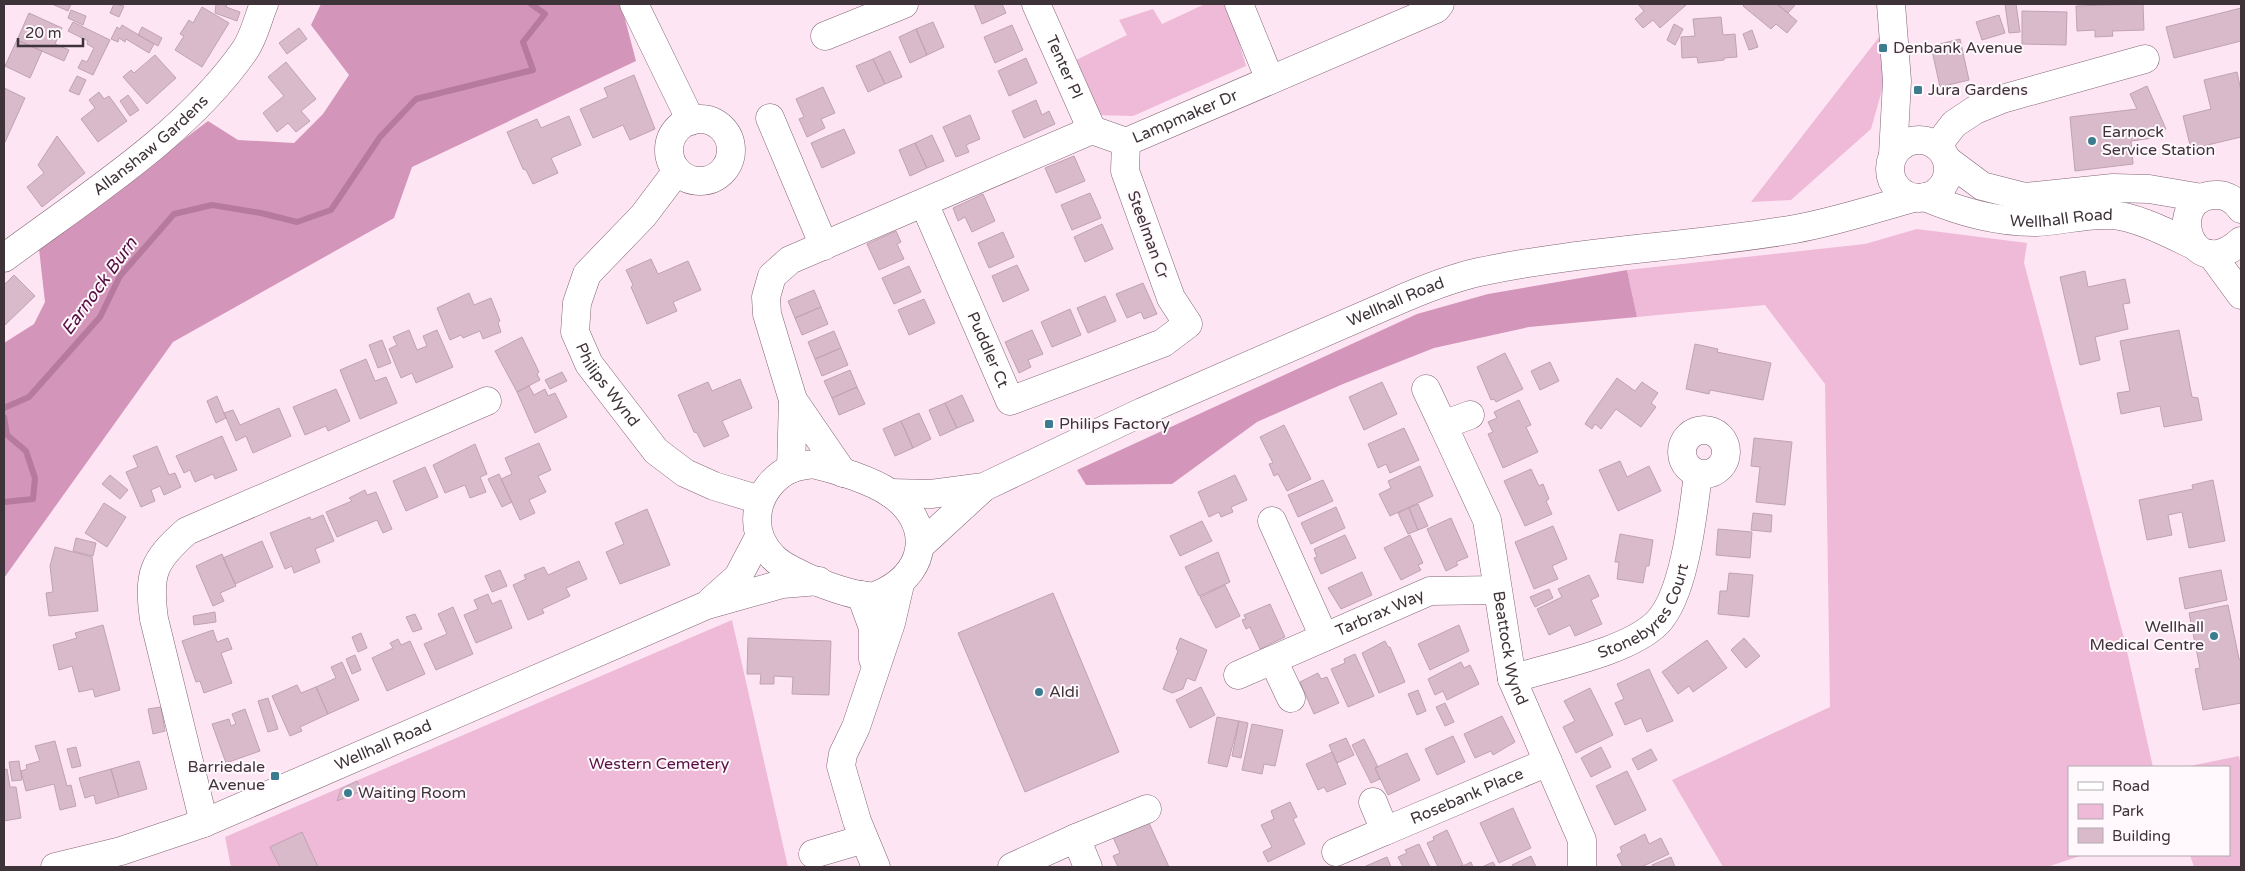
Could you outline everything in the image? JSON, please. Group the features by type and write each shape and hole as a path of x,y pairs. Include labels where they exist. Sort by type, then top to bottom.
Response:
{"street":[{"name":"Allanshaw Gardens","path":"4,258 108,181 189,117 246,49 264,4"},
{"path":"634,4 691,121"},
{"path":"825,36 904,4"},
{"name":"Tenter Pl","path":"1036,4 1092,130"},
{"path":"1239,4 1270,80"},
{"path":"1891,4 1897,81 1891,164 1894,184 1902,193 1919,197 1936,192 1944,184 1948,172 1897,81"},
{"name":"Lampmaker Dr","path":"1092,130 1126,142 1438,6"},
{"path":"1935,149 1954,124 1975,110 1993,102 2145,59"},
{"path":"770,118 824,246"},
{"path":"691,121 711,121 720,126 730,143 728,163 715,178 695,181 677,171 672,162 670,142 682,125 691,121"},
{"path":"843,473 793,400 767,314 766,297 772,276 790,260 1092,130"},
{"name":"Steelman Cr","path":"1126,142 1125,171 1171,298 1188,324"},
{"path":"1891,164 1905,143 1935,149"},
{"name":"Wellhall Road","path":"1935,149 1982,186 2025,197 2113,188 2149,189 2227,198"},
{"name":"Wellhall Road","path":"1839,219 1891,164"},
{"name":"Philips Wynd","path":"677,171 643,216 587,274 577,303 575,332 589,364 656,451 685,473 714,486 760,500"},
{"name":"Wellhall Road","path":"921,545 984,487 1142,412 1429,287 1478,272 1532,262 1795,229 1919,197 1961,212 1987,218 2036,222 2110,215 2152,226 2203,250"},
{"path":"2227,198 2194,204 2188,214 2186,225 2189,236 2240,292"},
{"name":"Puddler Ct","path":"924,203 1010,401 1163,343 1188,324"},
{"path":"2203,250 2229,252 2241,241"},
{"path":"2240,292 2241,258"},
{"name":"Beattock Wynd","path":"1426,388 1486,520 1512,678 1582,840 1582,867"},
{"path":"790,469 793,400"},
{"path":"204,823 154,619 150,590 155,567 167,548 187,531 487,401"},
{"path":"1443,425 1470,415"},
{"name":"Wellhall Road","path":"707,605 738,577 759,537 773,557 795,571 861,595 875,596 900,584 918,559 921,545 917,527 909,509 890,493 843,473 812,464 790,469 769,485 760,500"},
{"name":"Stonebyres Court","path":"1512,678 1624,645 1657,623 1674,597 1683,568 1698,474"},
{"name":"Wellhall Road","path":"890,493 931,494 984,487"},
{"path":"759,537 756,518 760,500"},
{"name":"Tarbrax Way","path":"1272,521 1324,637"},
{"name":"Wellhall Road","path":"55,867 121,851 204,823 707,605 782,584 819,581"},
{"path":"876,867 857,821 842,766 843,754 874,676 891,623 900,584"},
{"name":"Tarbrax Way","path":"1238,675 1430,591 1497,590"},
{"path":"861,595 873,628 874,676"},
{"path":"1273,660 1291,698"},
{"name":"Rosebank Place","path":"1336,852 1548,762"},
{"path":"1372,802 1385,831"},
{"path":"1012,867 1076,838 1148,809"},
{"path":"813,854 864,838"},
{"path":"1076,838 1088,867"}],"green space":[{"path":"1205,4 1228,4 1246,66 1133,116 1091,115 1068,64 1127,35 1119,20 1153,9 1162,24"},
{"path":"1883,32 1886,76 1871,129 1791,200 1751,202"},
{"path":"1917,229 2027,243 2024,263 2124,638 2153,766 2068,766 2068,856 2080,856 2047,867 1723,867 1672,780 1830,707 1825,384 1765,305 1637,317 1627,270 1865,244"},
{"name":"Western Cemetery","path":"732,620 788,867 231,867 225,837"},
{"path":"2239,756 2241,767 2241,867 2194,867 2190,856 2230,856 2230,766 2190,766"}],"shaded area":[{"path":"321,4 621,4 636,61 412,167 394,218 173,342 4,578 4,343 34,324 45,302 39,249 208,121 238,140 294,143 323,114 349,75 311,25"},
{"path":"1627,270 1637,317 1529,327 1434,348 1343,384 1257,422 1172,484 1086,485 1077,470 1417,314 1488,294"}],"building":[{"path":"52,4 71,4 68,11"},
{"path":"114,4 124,6 119,17 110,13"},
{"path":"216,4 227,4 226,7 240,12 237,21 215,13"},
{"path":"974,4 1002,4 1006,13 982,24"},
{"path":"1638,4 1686,5 1660,28 1653,20 1643,28 1635,19 1644,11"},
{"path":"1745,4 1777,4 1797,21 1787,33 1776,24 1771,29 1743,6"},
{"path":"1777,4 1796,4 1788,13"},
{"path":"2005,4 2016,4 2020,32 2009,33"},
{"path":"2143,4 2144,30 2112,31 2113,36 2095,37 2095,30 2077,31 2076,6"},
{"path":"202,7 229,23 202,67 175,50 184,36 180,34 189,20 193,23"},
{"path":"2241,8 2241,41 2174,58 2166,27"},
{"path":"71,10 86,16 83,25 68,18"},
{"path":"2022,11 2067,12 2066,45 2022,44"},
{"path":"29,13 62,28 55,44 69,50 64,61 17,40"},
{"path":"1999,15 2005,33 1982,40 1976,22"},
{"path":"1721,17 1723,35 1735,34 1737,57 1698,63 1697,57 1682,58 1681,37 1695,36 1693,19"},
{"path":"73,22 110,40 93,75 78,68 82,60 87,62 94,48 87,44 88,41 68,31"},
{"path":"933,22 944,47 927,55 916,29"},
{"path":"1674,24 1683,29 1675,45 1667,40"},
{"path":"122,25 154,44 149,53 126,39 125,42 119,38 118,42 111,39 117,27 120,29"},
{"path":"1012,25 1023,50 995,63 984,37"},
{"path":"142,27 162,38 158,46 138,35"},
{"path":"299,28 307,39 287,54 279,43"},
{"path":"916,29 927,55 910,63 899,37"},
{"path":"1752,30 1758,47 1749,50 1743,34"},
{"path":"1960,39 1969,80 1940,87 1931,46"},
{"path":"17,40 42,51 30,78 5,66"},
{"path":"890,51 902,77 885,84 873,59"},
{"path":"155,55 176,78 147,104 123,77 131,70 134,73"},
{"path":"1026,58 1037,83 1009,96 998,71"},
{"path":"873,59 885,84 868,92 856,66"},
{"path":"286,62 316,99 301,111 310,121 296,132 288,123 277,132 263,113 284,96 268,77"},
{"path":"2237,72 2241,91 2241,137 2191,149 2183,116 2211,109 2204,80"},
{"path":"634,75 655,129 630,140 623,125 593,138 580,109 608,97 604,88"},
{"path":"77,76 86,80 79,95 69,91"},
{"path":"2147,86 2166,129 2153,135 2153,138 2131,141 2133,164 2075,171 2070,117 2137,109 2130,94"},
{"path":"823,87 835,113 821,119 825,128 807,137 799,119 804,117 796,99"},
{"path":"4,88 25,98 5,142 4,141"},
{"path":"99,92 104,99 109,96 127,121 98,142 81,119 95,108 89,100"},
{"path":"128,95 139,110 130,116 120,101"},
{"path":"1036,100 1042,115 1049,111 1055,124 1024,138 1012,111"},
{"path":"970,115 980,139 966,145 969,152 956,157 943,127"},
{"path":"569,116 581,145 551,158 558,173 533,184 526,170 523,169 507,132 537,119 541,128"},
{"path":"844,129 855,153 822,168 811,143"},
{"path":"932,135 944,161 927,168 915,143"},
{"path":"57,136 85,173 42,207 27,187 44,173 38,165"},
{"path":"915,143 927,168 910,176 899,150"},
{"path":"1074,156 1085,181 1056,193 1045,168"},
{"path":"1090,193 1101,218 1072,230 1061,205"},
{"path":"983,194 995,221 972,232 965,217 958,221 953,208"},
{"path":"1102,224 1113,249 1085,262 1074,237"},
{"path":"896,231 901,242 897,244 904,259 879,270 867,244"},
{"path":"1003,232 1014,257 989,268 978,243"},
{"path":"651,259 658,274 688,261 701,290 673,302 677,311 647,324 631,287 633,285 626,270"},
{"path":"1017,265 1029,290 1003,302 992,276"},
{"path":"909,266 921,292 894,304 882,278"},
{"path":"2085,271 2088,287 2125,279 2130,303 2123,304 2128,329 2095,337 2100,360 2080,365 2060,277"},
{"path":"14,275 35,296 4,326 4,285"},
{"path":"1143,283 1157,314 1144,319 1141,312 1127,318 1116,294"},
{"path":"814,290 821,307 795,318 788,301"},
{"path":"469,293 474,305 491,298 500,321 498,323 501,332 483,339 480,331 463,338 461,335 450,340 437,308"},
{"path":"1105,296 1116,321 1088,333 1077,308"},
{"path":"924,299 935,323 909,335 898,310"},
{"path":"821,307 828,324 802,335 795,318"},
{"path":"1070,309 1081,335 1052,347 1041,322"},
{"path":"409,330 417,350 427,346 423,336 437,330 453,367 416,383 412,373 401,378 389,349 397,345 393,337"},
{"path":"1032,330 1043,354 1028,360 1031,367 1019,373 1005,342"},
{"path":"2179,330 2192,397 2198,398 2202,420 2164,427 2160,406 2121,414 2117,393 2130,391 2120,341"},
{"path":"834,331 841,348 815,359 808,342"},
{"path":"522,337 539,372 537,374 540,380 517,392 495,351"},
{"path":"382,340 391,363 378,368 369,345"},
{"path":"1695,344 1718,349 1717,352 1771,363 1763,400 1710,390 1709,394 1686,389"},
{"path":"841,348 848,365 822,376 815,359"},
{"path":"1505,353 1523,389 1496,402 1494,399 1491,400 1477,367"},
{"path":"366,359 375,381 386,377 397,403 360,419 340,370"},
{"path":"1550,362 1559,381 1540,390 1531,371"},
{"path":"850,370 857,387 832,398 824,381"},
{"path":"562,372 567,381 550,389 545,380"},
{"path":"1617,378 1635,391 1642,382 1658,393 1651,403 1656,407 1641,427 1616,409 1601,429 1595,424 1592,429 1585,424"},
{"path":"740,379 752,408 722,421 729,436 704,447 697,433 694,432 678,395 708,382 712,391"},
{"path":"1382,382 1397,414 1364,430 1349,397"},
{"path":"529,386 534,395 545,389 548,396 555,393 567,417 535,433 517,392"},
{"path":"857,387 865,404 839,415 832,398"},
{"path":"336,389 350,421 328,431 326,426 305,435 293,407"},
{"path":"962,395 974,421 957,428 945,403"},
{"path":"217,396 226,418 216,423 207,401"},
{"path":"1519,400 1531,425 1526,427 1538,452 1503,468 1488,434 1493,432 1488,422 1497,418 1494,412"},
{"path":"945,403 957,428 940,436 929,410"},
{"path":"279,408 291,436 253,453 246,436 236,441 224,413 233,410 240,425"},
{"path":"919,413 931,439 913,448 901,421"},
{"path":"901,421 913,448 895,456 883,429"},
{"path":"1284,425 1311,479 1287,491 1278,474 1274,476 1269,464 1273,463 1260,437"},
{"path":"1404,428 1419,460 1390,473 1386,464 1378,468 1368,444"},
{"path":"222,436 237,470 215,479 213,474 195,482 190,470 184,473 176,456"},
{"path":"1754,438 1792,442 1785,505 1756,502 1760,467 1751,466"},
{"path":"539,443 551,470 538,476 546,492 529,500 535,513 520,520 501,479 512,474 505,458"},
{"path":"475,444 487,474 480,477 486,492 470,498 465,485 445,493 433,465"},
{"path":"157,446 169,475 175,473 181,487 164,495 160,486 151,490 155,501 141,507 126,472 138,467 133,456"},
{"path":"1620,461 1627,477 1649,466 1661,491 1618,511 1599,470"},
{"path":"1420,466 1433,496 1390,516 1379,494 1391,488 1388,481"},
{"path":"425,467 438,497 406,511 393,481"},
{"path":"1531,469 1539,486 1543,484 1549,499 1546,501 1552,514 1525,526 1504,481"},
{"path":"499,474 512,502 502,507 488,479"},
{"path":"110,475 128,490 120,499 102,484"},
{"path":"1235,475 1247,500 1231,507 1233,512 1221,517 1219,512 1209,517 1198,492"},
{"path":"1323,480 1333,501 1298,517 1288,495"},
{"path":"2213,480 2225,541 2189,548 2182,512 2168,515 2172,535 2147,540 2139,500 2193,489 2192,485"},
{"path":"365,490 367,495 376,492 392,529 383,533 377,520 337,537 326,512 352,501 349,498"},
{"path":"104,503 126,517 107,547 85,533"},
{"path":"1418,504 1428,526 1418,530 1409,508"},
{"path":"1336,507 1345,528 1311,544 1301,523"},
{"path":"1409,508 1418,530 1408,534 1398,513"},
{"path":"647,509 670,565 620,584 606,552 624,544 615,523"},
{"path":"1753,513 1772,515 1771,532 1751,530"},
{"path":"323,515 334,541 315,549 320,562 294,573 292,566 285,569 270,533 310,517 311,520"},
{"path":"1451,518 1468,557 1456,562 1458,565 1446,571 1427,529"},
{"path":"1202,521 1212,541 1180,556 1170,536"},
{"path":"1553,526 1567,559 1552,566 1558,579 1534,589 1515,542"},
{"path":"1718,529 1752,532 1750,558 1716,555"},
{"path":"1620,534 1653,540 1649,566 1646,566 1643,583 1617,579 1619,562 1615,562"},
{"path":"1345,535 1356,558 1321,574 1314,558 1317,557 1314,549"},
{"path":"1410,535 1423,563 1418,565 1421,570 1401,580 1384,548"},
{"path":"76,538 96,543 93,556 73,551"},
{"path":"262,541 273,567 235,584 223,558"},
{"path":"55,547 92,557 98,611 49,616 46,593 53,592 50,566"},
{"path":"1218,552 1230,582 1199,596 1185,567"},
{"path":"222,554 236,586 220,593 224,601 213,606 196,566"},
{"path":"579,561 587,579 566,588 570,596 542,609 544,613 528,620 513,585 526,579 524,575 544,567 548,575"},
{"path":"500,570 507,586 492,592 485,576"},
{"path":"2221,570 2227,600 2185,609 2179,578"},
{"path":"1362,572 1372,595 1341,609 1328,588"},
{"path":"1729,573 1753,575 1749,617 1718,614 1720,591 1727,591"},
{"path":"1589,575 1599,596 1591,600 1602,624 1575,636 1570,625 1549,635 1537,609 1562,597 1558,589"},
{"path":"1225,585 1240,616 1216,628 1200,597"},
{"path":"1549,589 1553,598 1535,607 1530,597"},
{"name":"Aldi","path":"1053,593 1119,752 1025,792 958,633"},
{"path":"488,594 492,604 501,600 512,628 476,643 464,615 478,609 474,600"},
{"path":"1270,604 1285,637 1260,649 1250,627 1246,629 1242,620 1246,619 1244,615"},
{"name":"Wellhall Medical Centre","path":"2228,605 2239,659 2241,659 2241,703 2203,710 2195,669 2200,668 2189,613"},
{"path":"453,607 473,654 436,670 424,644 447,634 438,614"},
{"path":"215,612 216,622 194,625 193,616"},
{"path":"415,614 422,629 413,632 406,617"},
{"path":"103,625 120,690 95,697 93,689 79,692 72,666 59,670 53,645 77,638 75,633"},
{"path":"1459,625 1469,651 1430,670 1418,644"},
{"path":"213,630 217,642 228,638 232,649 221,653 232,683 204,693 200,681 196,682 182,641"},
{"path":"361,633 367,648 358,652 352,637"},
{"path":"748,638 831,641 829,695 792,694 793,677 774,676 774,684 760,684 761,674 747,674"},
{"path":"1180,638 1207,650 1195,681 1187,678 1183,689 1172,693 1163,689 1178,651 1176,649"},
{"path":"1744,638 1760,656 1746,668 1731,650"},
{"path":"398,639 401,645 410,641 425,674 387,691 372,658 393,648 390,643"},
{"path":"1707,640 1727,668 1693,692 1689,686 1678,694 1662,672"},
{"path":"1385,641 1388,647 1390,647 1405,682 1379,693 1362,653"},
{"path":"1355,654 1374,696 1348,707 1331,669 1345,663 1344,659"},
{"path":"355,655 361,670 352,674 346,659"},
{"path":"342,662 359,700 328,714 316,687 336,678 331,667"},
{"path":"1461,662 1464,668 1470,665 1479,684 1447,700 1443,691 1435,695 1428,679"},
{"path":"1649,669 1673,721 1647,732 1641,718 1625,725 1615,703 1624,699 1617,684"},
{"path":"1318,673 1321,679 1327,677 1339,703 1314,714 1300,682"},
{"path":"297,685 301,693 316,687 328,714 300,727 302,731 290,736 272,696"},
{"path":"1201,687 1215,715 1190,728 1176,700"},
{"path":"1590,688 1613,735 1576,753 1563,727 1575,721 1564,701"},
{"path":"1418,690 1426,711 1417,715 1408,694"},
{"path":"268,698 278,729 268,732 258,701"},
{"path":"1445,703 1454,722 1445,726 1436,707"},
{"path":"161,707 165,731 153,734 148,709"},
{"path":"245,709 260,751 226,763 212,724 229,719 231,726 236,724 232,714"},
{"path":"1502,716 1515,742 1493,755 1491,751 1475,758 1464,734"},
{"path":"1217,717 1239,721 1227,767 1208,763"},
{"path":"1239,721 1248,723 1241,758 1232,756"},
{"path":"1252,724 1283,730 1275,766 1264,764 1262,774 1242,770"},
{"path":"1453,736 1465,762 1437,775 1425,749"},
{"path":"1346,738 1354,755 1337,763 1329,745"},
{"path":"1364,739 1378,767 1375,768 1380,779 1371,783 1352,745"},
{"path":"55,741 67,786 71,785 76,806 60,810 54,784 26,791 21,771 27,769 26,765 40,761 35,746"},
{"path":"76,747 81,766 72,768 67,749"},
{"path":"1601,747 1611,767 1591,777 1581,758"},
{"path":"1651,749 1657,760 1638,770 1632,759"},
{"path":"1332,752 1346,784 1327,792 1324,787 1318,790 1306,764"},
{"path":"1407,753 1420,780 1388,795 1375,768"},
{"path":"19,761 22,780 12,781 9,762"},
{"path":"139,761 147,789 119,797 111,769"},
{"path":"7,769 10,787 16,787 21,818 4,821 4,770"},
{"path":"111,769 119,797 96,804 94,795 85,798 79,778"},
{"path":"1627,771 1646,810 1615,825 1596,786"},
{"name":"Waiting Room","path":"357,781 361,791 337,801 341,789"},
{"path":"1290,802 1297,817 1293,819 1305,844 1268,862 1263,852 1272,847 1261,825 1274,819 1271,811"},
{"path":"1513,808 1531,848 1499,863 1480,823"},
{"path":"1144,812 1169,867 1118,867 1113,856 1120,853 1109,828"},
{"path":"1447,830 1463,865 1458,867 1438,867 1427,843 1434,840 1433,837"},
{"path":"302,832 318,867 280,867 270,847"},
{"path":"1645,834 1649,844 1661,838 1669,854 1641,867 1623,867 1617,855 1622,852 1620,847"},
{"path":"1419,844 1430,867 1403,867 1398,857 1407,853 1405,850"},
{"path":"1531,856 1536,867 1513,867 1512,865"},
{"path":"1387,857 1391,867 1366,867 1366,866"},
{"path":"1671,857 1675,867 1653,867 1652,865"},
{"path":"1471,862 1473,867 1461,867"},
{"path":"1493,862 1496,867 1482,867"}],"waterway":[{"name":"Earnock Burn","path":"4,408 29,397 100,317 120,276 174,214 212,205 261,213 297,222 331,210 380,137 416,99 533,70 523,42 545,14 531,4"},
{"name":"Earnock Burn","path":"4,417 7,435 26,451 35,478 33,499 4,502"}],"place":[{"name":"Denbank Avenue","path":"1883,48"},
{"name":"Jura Gardens","path":"1918,90"},
{"name":"Earnock Service Station","path":"2092,141"},
{"name":"Philips Factory","path":"1049,424"},
{"name":"Wellhall Medical Centre","path":"2214,636"},
{"name":"Aldi","path":"1039,692"},
{"name":"Barriedale Avenue","path":"275,776"},
{"name":"Waiting Room","path":"348,793"}]}
